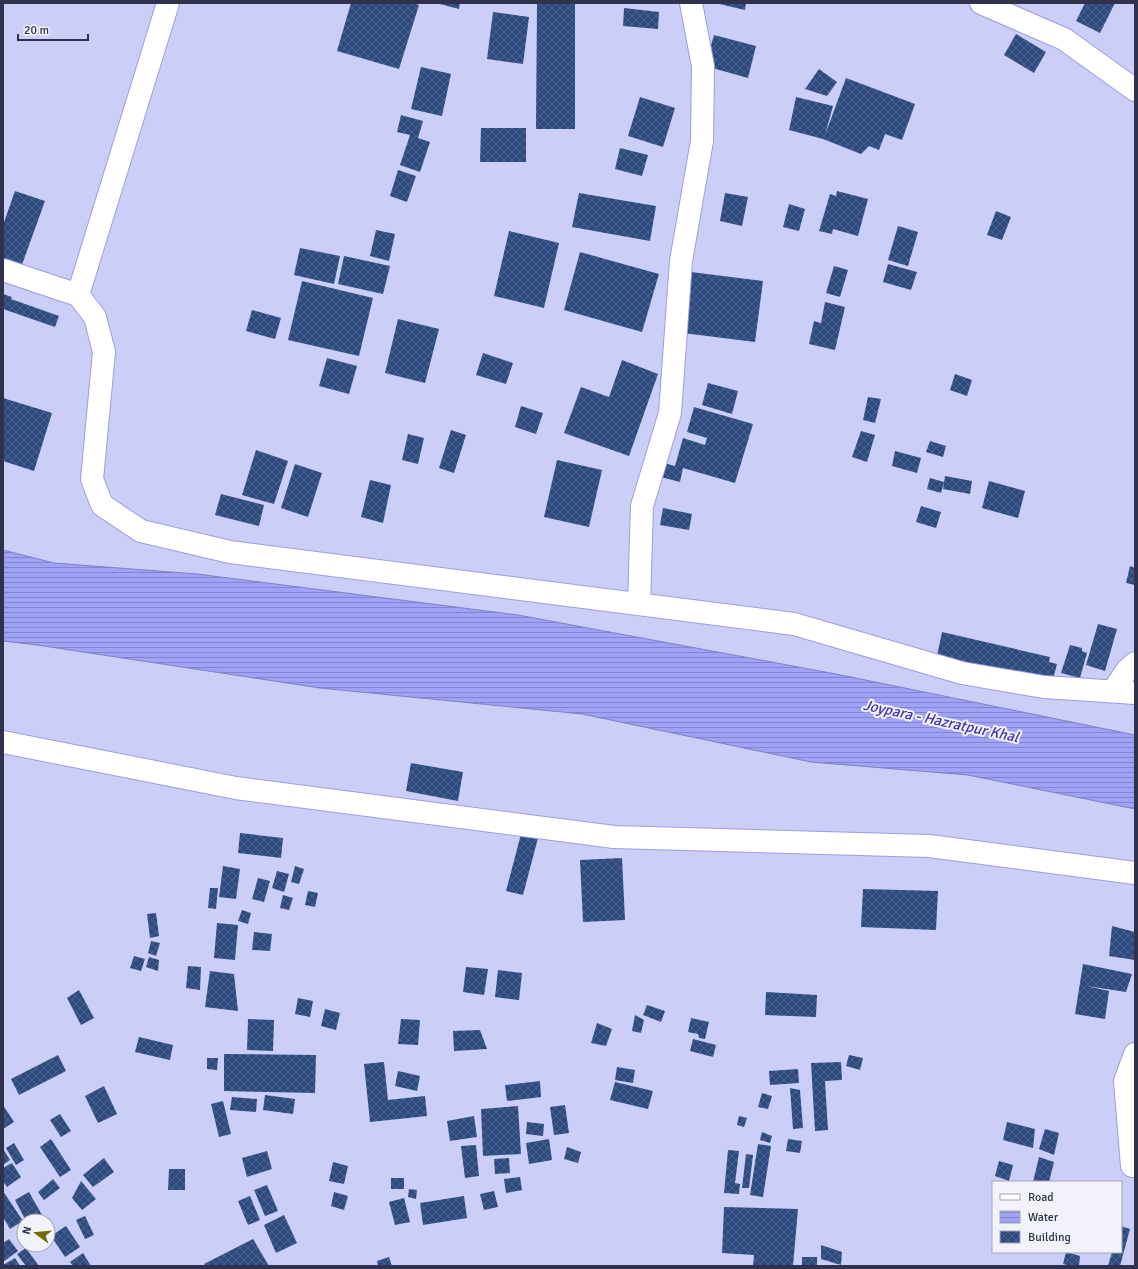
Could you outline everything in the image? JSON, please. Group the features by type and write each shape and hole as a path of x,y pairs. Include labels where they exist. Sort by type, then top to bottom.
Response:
{"street":[{"path":"78,295 168,3"},
{"path":"639,604 642,506 670,412 681,260 702,140 703,66 691,3"},
{"path":"981,3 1064,39 1135,90"},
{"path":"3,270 78,295 95,317 104,352 92,479 102,505 141,531 230,552 794,624 962,674 1044,687 1135,693"},
{"path":"1113,691 1127,670 1135,663"},
{"path":"3,742 236,788 614,837 929,846 1135,873"},
{"path":"1135,1054 1125,1081 1132,1166 1135,1166"}],"water":[{"name":"Joypara - Hazratpur Khal","path":"3,550 54,563 197,574 518,615 836,674 1135,735 1135,809 968,775 811,762 582,714 320,688 3,641"}],"building":[{"path":"351,3 413,3 419,5 399,69 337,51"},
{"path":"436,3 460,3 459,9"},
{"path":"537,3 575,3 575,129 536,129"},
{"path":"715,3 746,3 745,10"},
{"path":"1085,3 1115,3 1100,33 1076,21"},
{"path":"624,8 659,12 658,29 623,26"},
{"path":"493,12 529,17 523,64 487,59"},
{"path":"1016,34 1046,52 1034,73 1004,55"},
{"path":"714,35 756,46 748,78 705,66"},
{"path":"421,67 451,74 442,116 411,109"},
{"path":"819,69 837,82 827,96 805,89"},
{"path":"846,78 915,104 902,140 885,134 879,150 869,146 861,154 823,139 789,130 796,97 833,106 825,135"},
{"path":"640,97 675,108 663,147 628,136"},
{"path":"401,115 423,121 418,138 430,142 420,172 400,165 410,135 397,132"},
{"path":"481,128 526,128 526,162 480,162"},
{"path":"620,148 648,155 642,176 615,169"},
{"path":"398,170 416,176 407,202 390,196"},
{"path":"15,191 45,201 19,273 3,268 3,225"},
{"path":"837,191 868,199 858,236 833,229 832,234 819,231 830,194 836,196"},
{"path":"579,193 656,206 650,241 572,227"},
{"path":"725,193 748,197 742,226 720,221"},
{"path":"789,204 805,209 799,231 783,227"},
{"path":"996,211 1011,217 1002,240 987,235"},
{"path":"898,226 918,232 908,266 888,260"},
{"path":"376,230 395,234 389,261 370,256"},
{"path":"509,231 559,243 544,308 494,296"},
{"path":"300,248 340,256 334,284 294,275"},
{"path":"580,252 659,274 642,332 564,310"},
{"path":"344,256 390,266 383,294 338,284"},
{"path":"888,264 917,272 911,290 883,282"},
{"path":"834,266 848,270 840,297 826,293"},
{"path":"691,272 763,281 755,342 683,333"},
{"path":"302,281 373,298 359,356 288,340"},
{"path":"3,294 12,297 11,299 59,316 55,327 3,309"},
{"path":"825,302 845,307 835,350 809,344 814,321 821,323"},
{"path":"252,310 281,318 275,339 246,331"},
{"path":"398,319 439,329 425,383 385,373"},
{"path":"483,353 513,363 506,384 476,375"},
{"path":"327,358 357,366 349,394 319,386"},
{"path":"622,360 658,374 629,456 564,433 581,387 609,397"},
{"path":"955,374 972,380 967,396 950,390"},
{"path":"708,383 738,391 732,414 702,405"},
{"path":"868,397 881,399 875,423 863,420"},
{"path":"3,398 52,413 34,471 3,461"},
{"path":"521,406 543,413 536,434 515,427"},
{"path":"694,407 753,424 735,483 683,468 680,482 657,476 660,462 675,466 683,438 705,445 707,438 687,432"},
{"path":"451,430 466,435 454,473 439,468"},
{"path":"861,431 875,435 867,462 852,457"},
{"path":"408,434 424,438 418,464 402,460"},
{"path":"930,441 946,446 943,457 926,452"},
{"path":"256,450 288,461 274,504 242,495"},
{"path":"895,451 921,458 917,473 892,466"},
{"path":"557,460 602,470 589,527 544,517"},
{"path":"295,464 322,473 308,517 281,508"},
{"path":"945,476 972,481 970,494 943,489"},
{"path":"930,478 944,482 941,493 927,489"},
{"path":"370,480 391,485 383,523 361,517"},
{"path":"989,481 1025,491 1018,518 982,508"},
{"path":"221,494 264,505 259,526 215,515"},
{"path":"921,506 941,512 936,528 916,522"},
{"path":"663,508 692,514 689,530 660,525"},
{"path":"1130,566 1135,568 1135,585 1126,583"},
{"path":"1098,624 1117,629 1105,671 1086,665"},
{"path":"942,632 1050,657 1049,662 1057,664 1052,683 936,661"},
{"path":"1070,645 1082,648 1082,651 1087,653 1080,678 1061,673"},
{"path":"411,763 463,772 458,801 406,791"},
{"path":"240,833 283,838 281,858 238,853"},
{"path":"521,834 538,838 523,895 506,891"},
{"path":"622,858 625,920 583,922 580,860"},
{"path":"223,866 240,869 236,899 219,897"},
{"path":"295,866 304,869 299,884 291,882"},
{"path":"277,871 289,874 284,892 272,888"},
{"path":"258,878 270,881 264,902 252,899"},
{"path":"210,888 218,888 216,909 208,908"},
{"path":"863,889 938,891 936,930 861,927"},
{"path":"308,891 318,893 315,907 305,905"},
{"path":"283,895 293,898 289,910 280,908"},
{"path":"242,910 251,913 248,924 238,921"},
{"path":"156,913 159,936 150,938 147,914"},
{"path":"217,923 238,925 235,960 214,958"},
{"path":"1112,926 1135,932 1135,960 1109,956"},
{"path":"254,932 272,934 270,951 252,950"},
{"path":"151,941 160,943 156,956 148,953"},
{"path":"134,956 145,959 141,971 130,968"},
{"path":"149,957 159,960 158,971 146,967"},
{"path":"1083,964 1132,974 1126,992 1087,986 1109,991 1105,1019 1075,1014"},
{"path":"188,966 201,967 200,990 186,988"},
{"path":"466,967 488,969 484,995 463,992"},
{"path":"498,970 522,973 519,1000 495,997"},
{"path":"210,971 234,974 238,1011 205,1007"},
{"path":"79,990 94,1018 81,1025 67,998"},
{"path":"766,992 817,995 816,1017 765,1015"},
{"path":"298,998 313,1001 310,1017 295,1014"},
{"path":"647,1005 665,1011 661,1022 643,1015"},
{"path":"325,1009 340,1013 336,1030 321,1026"},
{"path":"635,1015 644,1020 641,1033 632,1031"},
{"path":"691,1018 709,1022 705,1039 699,1038 698,1034 688,1032"},
{"path":"248,1019 274,1020 273,1051 247,1050"},
{"path":"401,1019 420,1020 418,1045 398,1044"},
{"path":"597,1023 612,1029 606,1046 591,1043"},
{"path":"480,1030 487,1049 454,1051 453,1031"},
{"path":"139,1037 173,1045 170,1060 135,1052"},
{"path":"693,1039 716,1045 713,1057 690,1051"},
{"path":"224,1054 316,1055 315,1093 224,1091"},
{"path":"58,1055 66,1071 19,1095 11,1079"},
{"path":"849,1055 863,1058 860,1070 846,1066"},
{"path":"207,1058 218,1058 217,1070 207,1069"},
{"path":"384,1062 388,1100 425,1096 427,1116 370,1122 364,1064"},
{"path":"841,1062 842,1080 825,1081 828,1130 815,1131 811,1063"},
{"path":"617,1067 635,1070 633,1083 615,1080"},
{"path":"798,1069 799,1083 770,1085 769,1071"},
{"path":"398,1071 420,1076 417,1091 395,1086"},
{"path":"540,1081 541,1097 507,1101 505,1085"},
{"path":"615,1082 653,1091 648,1109 610,1100"},
{"path":"104,1086 117,1114 98,1123 85,1096"},
{"path":"790,1088 800,1090 803,1128 793,1129"},
{"path":"762,1093 772,1096 768,1109 758,1107"},
{"path":"265,1095 295,1099 293,1114 263,1110"},
{"path":"232,1097 257,1099 256,1112 230,1110"},
{"path":"223,1101 231,1134 219,1137 211,1104"},
{"path":"3,1105 14,1122 3,1129"},
{"path":"565,1105 569,1133 554,1135 550,1107"},
{"path":"518,1106 521,1154 483,1156 481,1109"},
{"path":"60,1114 71,1131 61,1137 50,1120"},
{"path":"474,1116 477,1137 450,1141 447,1121"},
{"path":"739,1116 747,1118 744,1127 737,1125"},
{"path":"527,1122 544,1124 543,1136 526,1134"},
{"path":"1007,1122 1035,1129 1033,1148 1003,1140"},
{"path":"1045,1129 1059,1133 1054,1155 1039,1149"},
{"path":"762,1132 772,1136 770,1143 760,1140"},
{"path":"51,1139 71,1170 60,1177 40,1147"},
{"path":"549,1139 552,1160 529,1164 526,1143"},
{"path":"788,1139 802,1141 800,1153 786,1151"},
{"path":"14,1143 24,1160 16,1165 6,1148"},
{"path":"758,1144 771,1146 763,1197 750,1195"},
{"path":"476,1145 479,1176 465,1178 461,1146"},
{"path":"567,1147 581,1152 578,1163 564,1159"},
{"path":"3,1149 10,1160 3,1165"},
{"path":"728,1150 739,1151 735,1183 740,1184 739,1194 724,1193"},
{"path":"267,1151 272,1169 247,1177 242,1158"},
{"path":"746,1154 753,1155 749,1188 742,1188"},
{"path":"1039,1157 1054,1162 1049,1181 1033,1181"},
{"path":"104,1158 114,1172 93,1187 83,1175"},
{"path":"509,1158 510,1173 495,1174 494,1159"},
{"path":"999,1161 1013,1165 1009,1181 995,1176"},
{"path":"333,1162 348,1166 344,1184 329,1181"},
{"path":"12,1163 21,1177 7,1187 3,1181 3,1168"},
{"path":"169,1169 185,1169 185,1190 168,1190"},
{"path":"520,1177 522,1190 506,1193 504,1179"},
{"path":"391,1178 404,1178 404,1189 391,1189"},
{"path":"53,1179 60,1188 44,1200 38,1192"},
{"path":"81,1181 96,1199 82,1210 72,1198"},
{"path":"267,1185 278,1211 265,1216 254,1190"},
{"path":"409,1189 417,1190 416,1199 408,1197"},
{"path":"3,1191 18,1213 16,1213 16,1225 10,1229 3,1217"},
{"path":"494,1191 498,1207 484,1210 480,1194"},
{"path":"29,1192 41,1213 22,1213 15,1200"},
{"path":"334,1192 348,1196 344,1210 331,1206"},
{"path":"250,1196 260,1220 248,1225 238,1201"},
{"path":"464,1196 467,1218 423,1225 420,1203"},
{"path":"404,1198 410,1222 395,1225 389,1202"},
{"path":"724,1207 798,1209 793,1266 753,1266 754,1255 722,1253"},
{"path":"284,1215 297,1243 276,1253 264,1225"},
{"path":"85,1216 94,1235 85,1239 76,1220"},
{"path":"66,1226 80,1247 65,1257 56,1244 56,1233"},
{"path":"1122,1226 1130,1229 1120,1266 1108,1266 1112,1253 1122,1253"},
{"path":"9,1239 16,1248 16,1252 3,1262 3,1243"},
{"path":"253,1239 269,1266 206,1266 204,1264"},
{"path":"821,1245 842,1252 841,1265 821,1259"},
{"path":"30,1253 39,1266 26,1266 17,1254"},
{"path":"83,1253 91,1266 73,1266 70,1262"},
{"path":"1066,1253 1080,1256 1079,1266 1063,1264"},
{"path":"389,1257 392,1266 378,1266 377,1261"},
{"path":"802,1257 817,1257 817,1266 802,1266"},
{"path":"15,1258 20,1266 3,1266 3,1265"}]}
